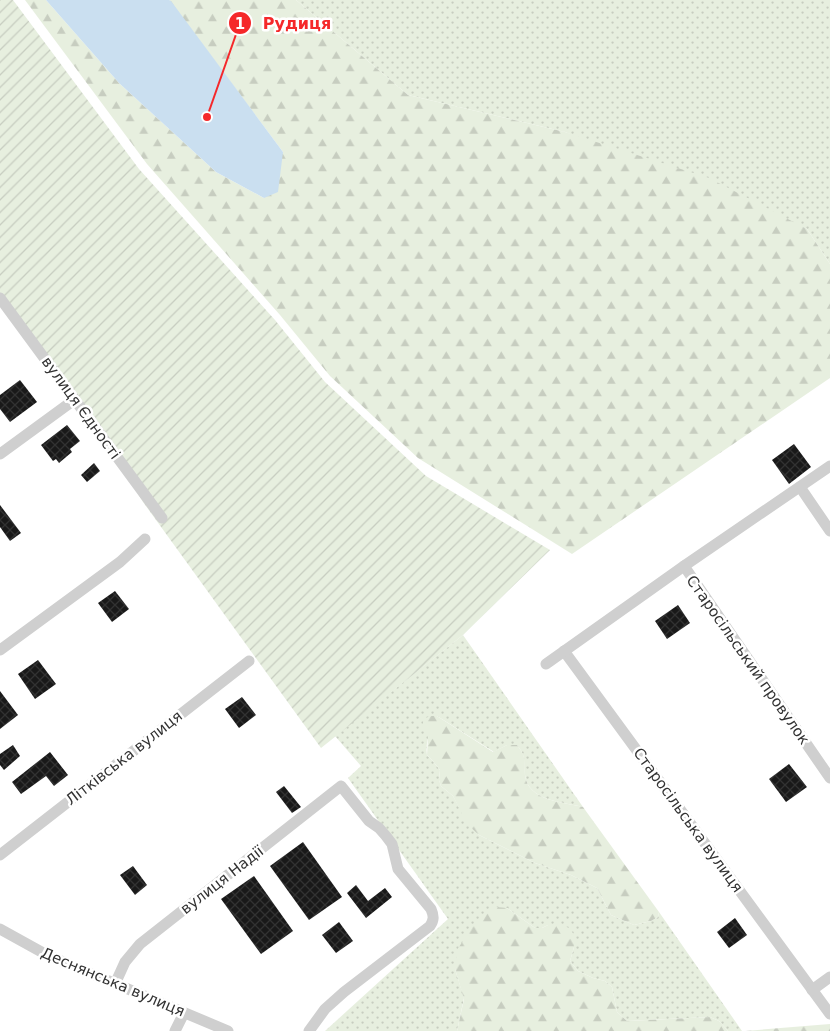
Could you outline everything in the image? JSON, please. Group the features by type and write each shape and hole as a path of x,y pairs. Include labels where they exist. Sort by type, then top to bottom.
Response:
{"street":[{"name":"вулиця Єдності","path":"0,298 162,518"},
{"path":"0,454 74,400"},
{"path":"546,664 830,466"},
{"path":"800,487 830,531"},
{"path":"0,650 120,562 145,539"},
{"name":"Старосільський провулок","path":"684,566 830,778"},
{"name":"Старосільська вулиця","path":"564,651 830,1014"},
{"name":"Літківська вулиця","path":"0,855 249,661"},
{"name":"вулиця Надії","path":"115,984 125,962 140,944 341,786 369,821 379,828 392,844 398,869 431,909 434,921 338,997 325,1009 310,1031"},
{"name":"Деснянська вулиця","path":"0,929 48,955 228,1031"},
{"path":"812,990 830,978"},
{"path":"175,1031 184,1013"}],"green space":[{"path":"0,0 13,0 139,169 275,320 325,382 426,476 550,550 463,635 321,748 143,502 79,399 0,294"},
{"path":"25,0 46,0 119,83 216,172 264,198 283,152 169,0 296,0 408,95 565,132 709,178 807,229 830,264 830,378 572,554 418,458 330,376 280,315 147,164"},
{"path":"296,0 830,0 830,264 807,229 565,132 408,95"},
{"path":"463,635 583,807 548,799 533,790 528,784 523,756 517,745 507,745 494,752 437,716 429,735 427,755 440,770 439,780 441,786 453,796 479,835 535,863 571,875 597,888 611,915 634,925 651,921 658,917 659,912 742,1031 728,1031 719,1021 710,1017 627,1021 617,1012 612,987 605,981 578,971 570,961 574,947 548,925 542,928 535,928 507,908 455,969 464,998 457,1031 325,1031 448,919 348,778 361,766 335,736"},
{"path":"430,716 437,716 493,752 507,745 517,745 524,756 525,775 528,784 539,795 548,799 583,807 659,912 658,917 651,921 634,925 611,915 597,888 571,875 535,863 479,835 467,824 453,796 441,786 439,780 440,770 427,755 428,736 422,726 424,719"},
{"path":"495,907 507,908 535,928 542,928 557,923 569,928 575,936 570,961 578,971 605,981 612,987 617,1012 627,1021 710,1017 719,1021 728,1031 457,1031 464,999 455,969 457,950 476,921"},
{"path":"830,1024 830,1031 745,1031"}],"water":[{"path":"46,0 171,1 283,152 278,192 264,198 216,172 119,83"}],"building":[{"path":"20,380 37,402 10,422 0,409 0,395"},
{"path":"67,425 80,441 70,449 72,452 59,463 56,459 53,461 41,445"},
{"path":"794,444 811,467 789,484 772,460"},
{"path":"94,463 100,471 87,482 81,475"},
{"path":"0,505 21,533 10,541 0,527"},
{"path":"115,591 129,609 112,622 98,603"},
{"path":"678,605 690,623 667,639 655,621"},
{"path":"38,660 56,684 35,699 18,674"},
{"path":"0,691 18,715 0,729"},
{"path":"242,697 256,715 239,728 225,709"},
{"path":"13,745 20,756 4,770 0,765 0,754"},
{"path":"50,752 68,775 54,786 46,776 21,794 12,782"},
{"path":"789,764 807,787 786,802 769,779"},
{"path":"284,786 301,807 292,813 276,792"},
{"path":"303,842 342,897 309,920 270,866"},
{"path":"133,866 147,885 135,895 120,875"},
{"path":"254,876 293,931 261,954 221,899"},
{"path":"356,885 368,901 385,888 392,897 366,918 347,893"},
{"path":"735,918 747,935 729,948 717,932"},
{"path":"339,922 353,941 336,953 322,935"}],"place":[{"name":"Рудиця","path":"207,117"}]}
